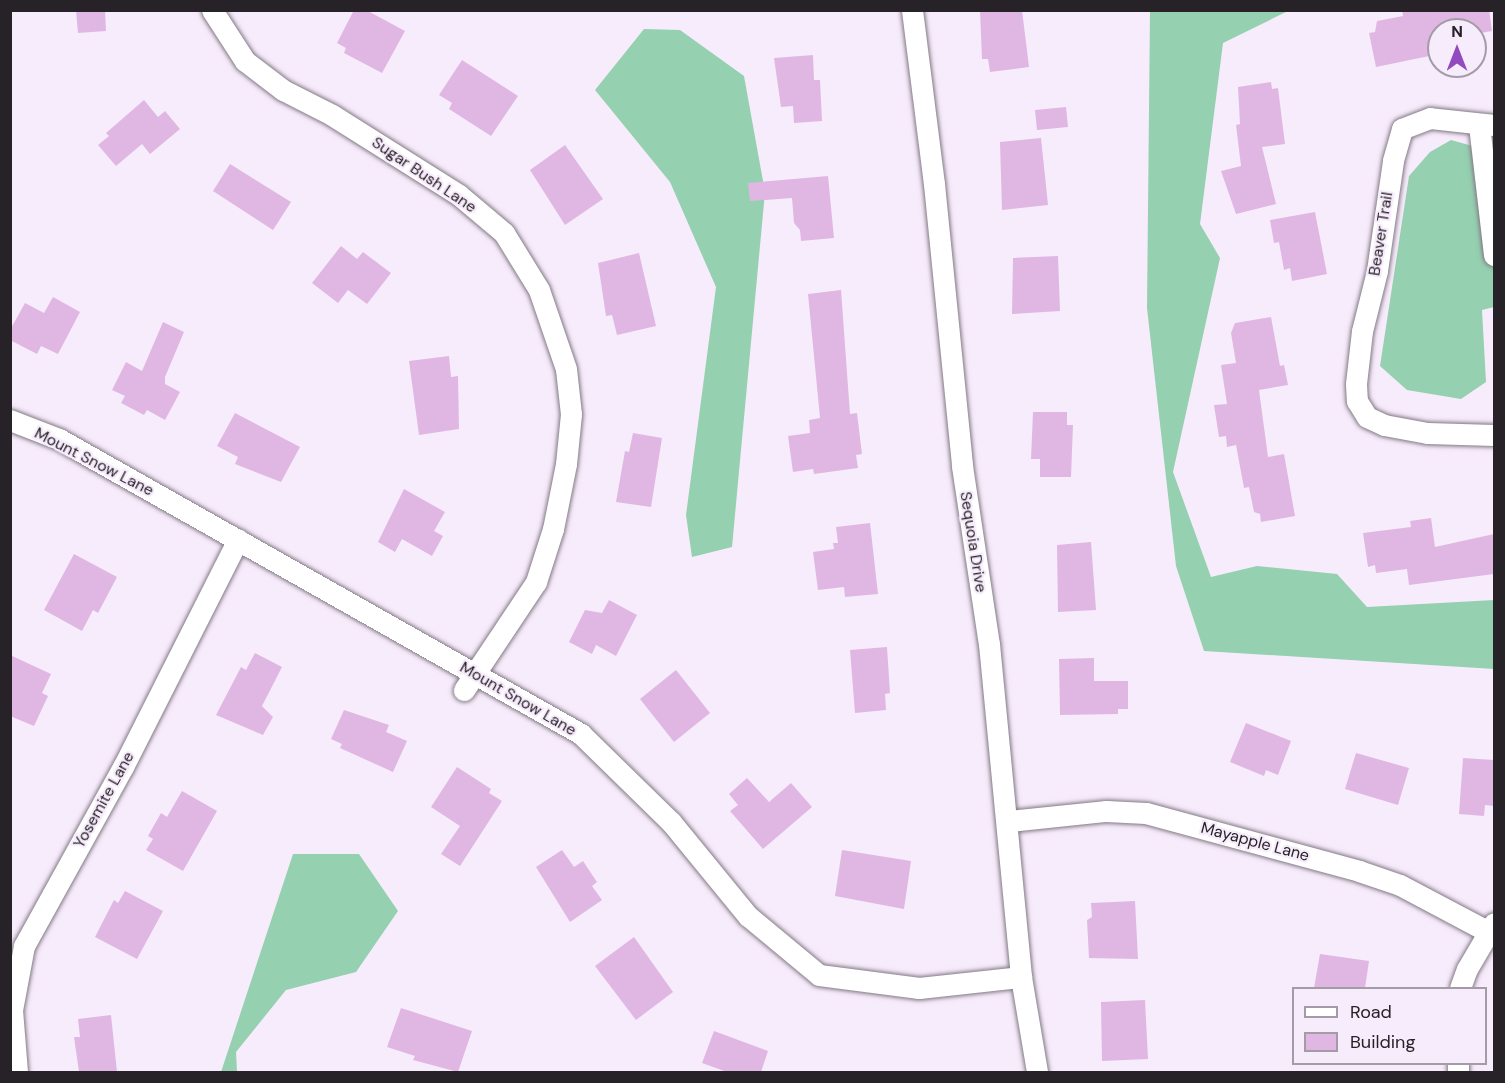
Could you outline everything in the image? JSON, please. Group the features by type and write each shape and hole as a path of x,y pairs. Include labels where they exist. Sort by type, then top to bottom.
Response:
{"street":[{"name":"Sugar Bush Lane","path":"212,10 245,61 282,90 332,115 459,195 504,233 539,290 566,369 571,414 566,464 554,529 536,582 470,682"},
{"name":"Sequoia Drive","path":"912,10 934,184 962,466 989,644 1009,821 1021,977 1037,1072"},
{"name":"Beaver Trail","path":"1494,255 1487,125 1430,118 1402,129 1393,161 1377,271 1362,331 1356,384 1357,401 1367,417 1384,425 1427,433 1494,435"},
{"name":"Mount Snow Lane","path":"10,420 59,439 238,539 470,682 581,734 671,822 748,916 819,975 919,988 1021,977"},
{"name":"Yosemite Lane","path":"17,1072 12,1010 24,945 123,767 238,539"},
{"name":"Mayapple Lane","path":"1009,821 1106,812 1146,813 1359,871 1400,885 1491,927"},
{"path":"1461,987 1491,927"}],"green space":[{"path":"1150,11 1288,11 1223,43 1200,224 1220,258 1173,472 1211,577 1257,566 1337,574 1367,607 1494,600 1494,669 1204,651 1176,566 1147,308"},
{"path":"644,29 680,30 744,76 765,192 732,547 692,557 686,515 716,287 670,182 595,90"},
{"path":"1451,140 1494,152 1494,307 1482,310 1486,382 1461,399 1407,390 1380,366 1409,176 1430,152"},
{"path":"293,854 359,854 398,911 356,972 286,990 236,1052 237,1072 221,1072"}],"building":[{"path":"76,10 105,10 106,31 78,33"},
{"path":"354,10 366,10 405,31 382,73 344,53 346,48 337,43"},
{"path":"980,10 1022,10 1029,67 990,72 988,59 982,59"},
{"path":"1402,10 1489,10 1492,31 1487,32 1487,18 1427,18 1427,56 1376,67 1369,33 1375,32 1377,21 1403,16"},
{"path":"813,55 814,80 820,80 822,121 794,123 793,106 781,107 774,58"},
{"path":"462,60 518,96 491,136 449,109 452,103 439,95"},
{"path":"1271,82 1272,89 1278,88 1285,144 1262,147 1276,204 1236,214 1221,171 1241,166 1236,125 1240,124 1238,87"},
{"path":"144,100 158,117 165,111 180,129 150,154 142,144 116,166 98,145 109,136 106,133"},
{"path":"1066,107 1068,127 1037,130 1035,110"},
{"path":"1041,138 1048,205 1002,210 1000,142"},
{"path":"565,145 603,199 565,225 530,170"},
{"path":"230,164 291,202 273,230 213,191"},
{"path":"828,176 834,238 801,241 800,230 794,223 792,198 750,201 748,183"},
{"path":"1315,212 1327,274 1292,281 1290,268 1284,270 1279,242 1274,243 1270,220"},
{"path":"341,246 357,259 363,252 391,273 367,304 348,290 338,303 312,283"},
{"path":"639,253 656,326 617,335 612,315 606,316 598,263"},
{"path":"1058,256 1060,311 1012,314 1013,258"},
{"path":"841,290 850,414 857,413 862,454 856,455 858,468 814,474 813,469 793,472 788,436 810,433 809,420 820,418 808,294"},
{"path":"53,297 80,312 58,354 41,346 37,354 10,340 10,330 25,303 44,313"},
{"path":"1271,317 1280,366 1284,365 1288,385 1259,390 1268,457 1284,454 1295,516 1261,522 1260,514 1254,512 1249,487 1244,488 1236,445 1227,447 1226,436 1219,437 1214,405 1227,404 1221,365 1236,363 1231,333 1235,323"},
{"path":"163,322 184,332 165,377 165,384 180,392 165,420 147,410 144,415 121,403 125,396 112,390 126,362 142,371"},
{"path":"449,356 451,377 458,376 459,429 419,435 409,361"},
{"path":"1033,412 1067,412 1067,425 1073,425 1071,477 1040,477 1040,459 1031,459"},
{"path":"235,413 300,447 281,482 235,464 238,457 217,446"},
{"path":"633,433 662,438 651,507 616,502 625,451 629,452"},
{"path":"404,489 445,512 434,531 443,536 432,556 402,539 395,552 378,542"},
{"path":"1431,518 1435,547 1494,534 1494,574 1409,585 1407,569 1376,573 1375,565 1368,567 1363,533 1411,527 1410,521"},
{"path":"870,523 878,594 845,597 844,587 818,590 813,552 834,549 833,543 838,543 836,527"},
{"path":"1091,542 1096,610 1058,612 1057,545"},
{"path":"74,554 117,577 98,613 93,610 82,631 44,610"},
{"path":"609,600 637,615 616,656 596,645 592,654 569,642 585,610 602,613"},
{"path":"887,647 890,693 885,694 886,710 855,713 850,650"},
{"path":"255,653 282,667 262,706 273,717 263,735 216,715 241,667 246,670"},
{"path":"10,655 51,674 42,693 48,696 34,726 10,716"},
{"path":"1094,658 1094,681 1128,681 1128,709 1118,709 1118,714 1060,715 1059,659"},
{"path":"676,670 710,713 674,742 640,699"},
{"path":"344,710 389,725 386,732 407,741 393,772 340,748 342,744 331,739"},
{"path":"1246,723 1291,741 1278,775 1266,770 1264,776 1230,762"},
{"path":"1356,753 1409,768 1398,805 1345,789"},
{"path":"1463,758 1494,760 1494,806 1485,805 1484,816 1459,814"},
{"path":"457,767 491,789 489,793 502,801 460,866 441,854 460,826 431,807"},
{"path":"747,778 769,802 791,783 812,807 763,849 730,811 738,805 729,794"},
{"path":"182,791 217,811 183,871 146,850 153,839 148,836 161,813 167,817"},
{"path":"562,850 574,867 583,861 597,882 592,886 602,900 570,922 536,867"},
{"path":"842,850 911,861 904,909 835,896"},
{"path":"125,891 163,911 137,959 95,937 114,900 118,903"},
{"path":"1135,901 1138,959 1089,958 1087,920 1092,917 1091,903"},
{"path":"634,937 673,992 636,1020 595,966"},
{"path":"1320,954 1369,961 1365,987 1314,987"},
{"path":"1145,1000 1148,1059 1102,1061 1101,1002"},
{"path":"401,1008 472,1031 458,1072 413,1060 415,1056 387,1047"},
{"path":"111,1015 117,1072 79,1072 74,1037 80,1037 78,1019"},
{"path":"714,1031 768,1051 761,1072 727,1072 702,1063"}]}
